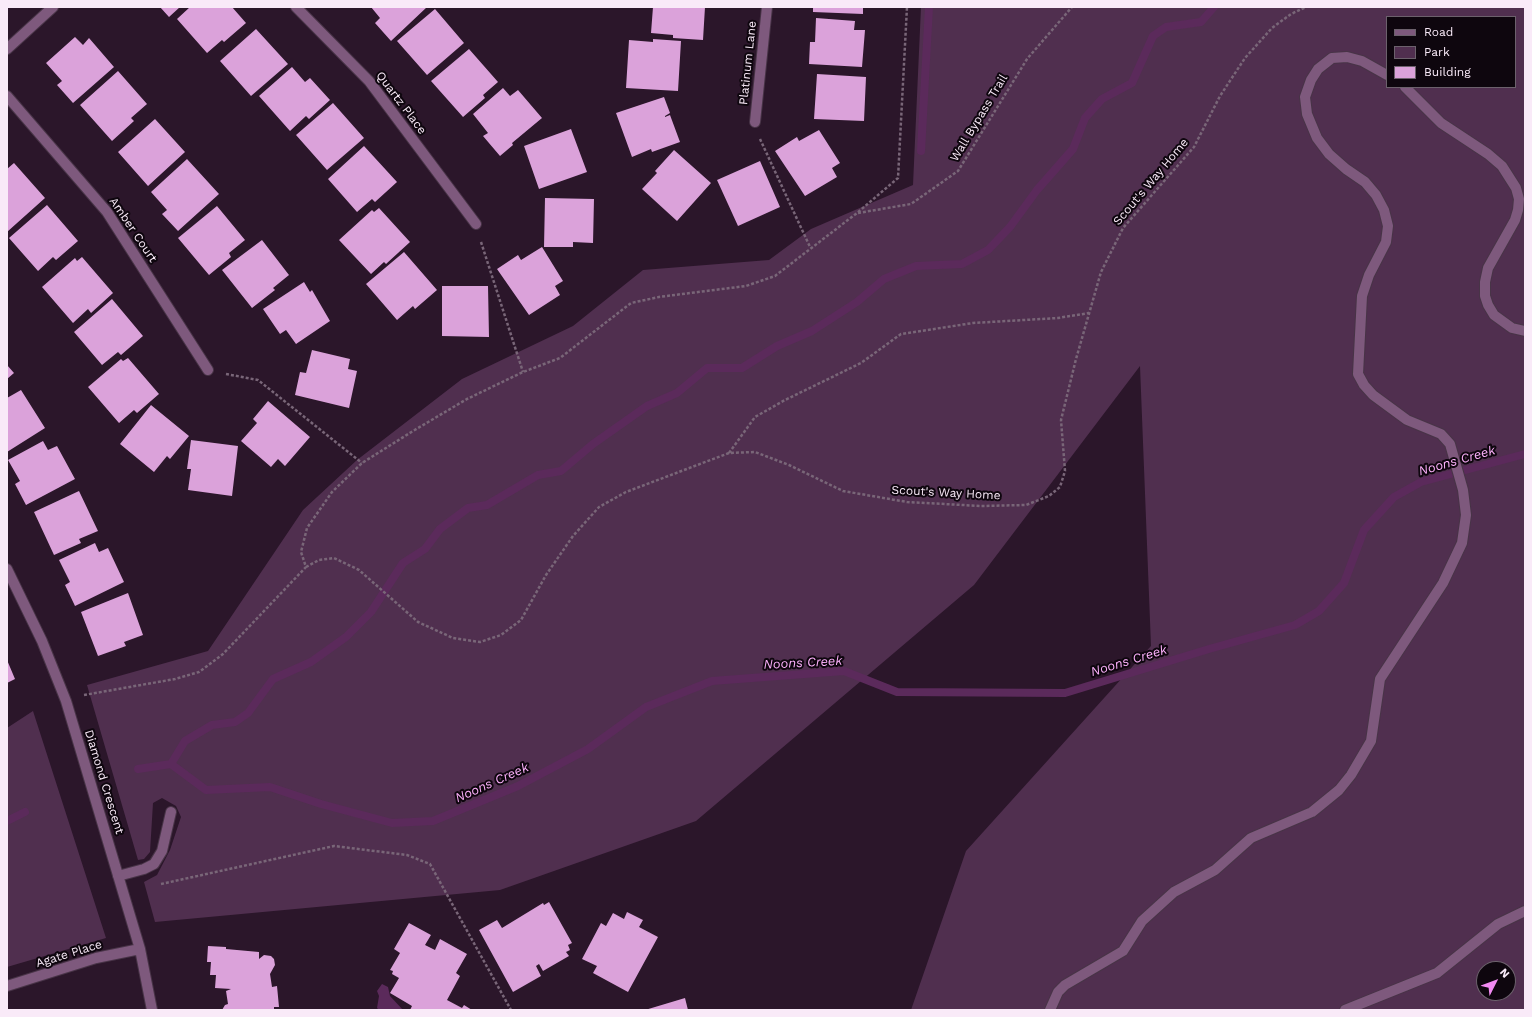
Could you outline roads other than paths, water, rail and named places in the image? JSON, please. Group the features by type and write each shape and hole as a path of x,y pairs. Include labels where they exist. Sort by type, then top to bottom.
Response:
{"street":[{"path":"7,49 53,7"},
{"name":"Quartz Place","path":"296,7 369,81 476,224"},
{"name":"Platinum Lane","path":"755,122 767,7"},
{"path":"1050,1010 1058,992 1065,985 1123,951 1142,921 1174,892 1215,870 1251,838 1312,812 1339,790 1351,775 1371,740 1380,679 1443,583 1462,543 1466,516 1463,490 1450,444 1441,434 1407,420 1373,395 1364,385 1358,374 1362,296 1369,275 1386,242 1388,226 1384,210 1376,195 1365,182 1329,154 1317,138 1307,114 1305,97 1311,80 1318,70 1332,58 1347,57 1362,61 1386,74"},
{"path":"1406,88 1441,123 1488,154 1502,166 1516,188 1519,199 1518,210 1515,220 1488,268 1485,282 1485,296 1494,315 1512,328 1525,331"},
{"name":"Amber Court","path":"7,96 107,212 208,370"},
{"name":"Diamond Crescent","path":"7,569 42,640 66,701 140,949 152,1010"},
{"path":"118,876 144,869 154,864 162,852 171,812"},
{"path":"1345,1010 1437,973 1498,924 1525,911"},
{"name":"Agate Place","path":"7,986 96,958 140,949"}],"waterway":[{"path":"921,151 929,7"},
{"path":"171,764 185,741 212,725 235,722 248,713 273,679 311,662 346,637 371,612 403,563 425,549 440,529 468,508 487,505 538,475 561,471 593,444 647,406 677,393 707,368 742,368 777,346 812,331 857,302 884,279 916,266 962,264 988,250 1010,227 1037,190 1073,149 1085,118 1102,99 1132,83 1153,36 1166,27 1201,22 1214,7"},
{"name":"Noons Creek","path":"138,769 171,764 206,790 270,787 321,804 392,823 433,821 518,786 588,749 646,707 712,681 844,671 897,692 1065,693 1209,649 1295,625 1319,611 1344,583 1364,530 1394,497 1421,482 1525,454"},
{"name":"Noons Creek","path":"7,821 25,812"}]}
